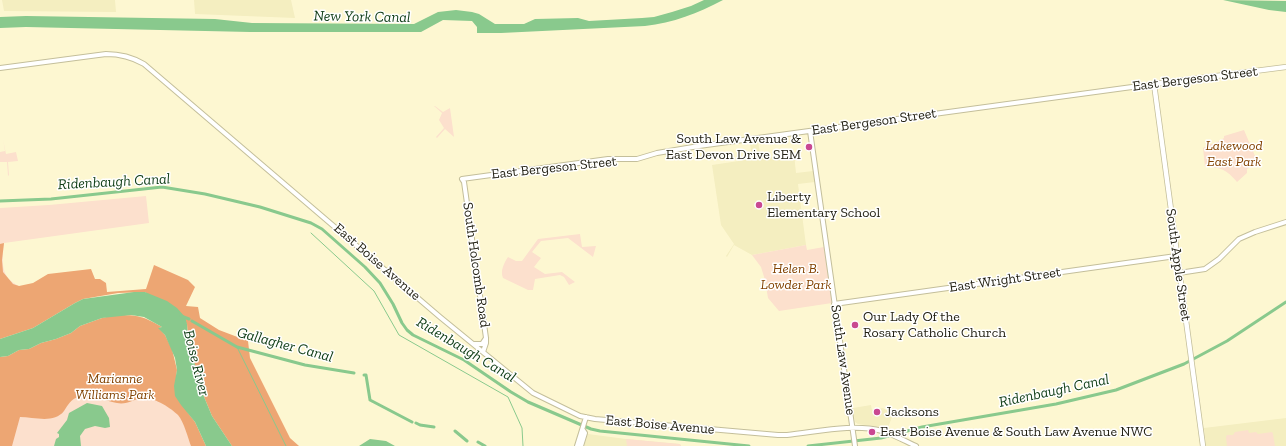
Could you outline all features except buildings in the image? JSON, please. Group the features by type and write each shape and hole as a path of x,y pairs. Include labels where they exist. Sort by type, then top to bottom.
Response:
{"main road":[{"name":"East Bergeson Street","path":"1154,84 1286,67"},
{"name":"South Apple Street","path":"1154,84 1176,256 1203,446"}],"street":[{"name":"East Boise Avenue","path":"0,68 106,54 123,54 134,58 164,80 532,393 586,418 778,435 852,428 870,429 891,434 916,446"},
{"name":"East Bergeson Street","path":"462,179 608,159 637,159 657,152 1154,84"},
{"name":"South Law Avenue","path":"810,131 855,445"},
{"name":"South Holcomb Road","path":"462,179 464,182 486,338 483,352"},
{"path":"1179,273 1205,269 1219,260 1239,239 1286,222"},
{"name":"East Wright Street","path":"834,304 1176,256"},
{"path":"473,344 482,344 486,338"},
{"path":"577,446 586,418"},
{"path":"581,446 585,433 583,430"}],"shaded area":[{"path":"2,0 115,0 116,12 4,11"},
{"path":"194,0 291,0 295,18 195,14"},
{"path":"704,0 723,0 685,17 655,25 501,33 477,33 477,27 472,21 443,20 421,32 250,32 26,27 0,28 0,17 26,16 215,19 252,23 414,24 438,12 456,10 479,14 495,24 524,24 535,19 578,18 589,21 654,17 691,6"},
{"path":"1223,0 1286,1 1286,12 1269,10"},
{"name":"Liberty Elementary School","path":"758,142 761,158 794,154 796,173 813,171 815,182 798,184 806,245 752,255 734,245 727,257 726,256 734,244 721,225 712,165 752,159 750,143"},
{"path":"134,292 145,292 167,301 177,308 185,317 188,338 202,392 212,416 232,446 206,446 195,422 175,396 174,386 177,370 175,358 165,335 158,328 162,327 144,317 131,315 102,318 80,326 71,333 56,339 41,343 29,349 19,350 8,356 0,357 0,339 33,328 83,299"},
{"path":"87,403 102,406 109,418 110,427 105,428 95,426 85,429 80,436 81,446 54,446 56,439 59,437 59,434 57,433 67,420 69,413"},
{"path":"871,405 872,410 883,408 893,414 888,428 858,424 855,422 853,408"},
{"path":"1286,418 1286,446 1206,446 1204,428"},
{"path":"588,434 680,444 681,446 584,446"},
{"path":"370,439 386,441 395,446 359,446"}],"green space":[{"path":"434,106 443,112 450,108 454,137 445,129 437,138 436,137 444,128 439,120 442,113"},
{"name":"Lakewood East Park","path":"1244,130 1258,163 1247,169 1247,173 1237,182 1223,170 1205,167 1203,148 1214,144 1224,138 1224,136"},
{"path":"3,139 6,154 16,152 18,161 8,162 8,176 7,162 0,162 0,152 5,151"},
{"path":"146,196 149,223 4,243 3,263 5,273 8,278 19,286 0,299 0,208"},
{"path":"580,234 582,247 596,246 593,257 568,238 541,241 532,252 541,258 534,267 545,274 562,272 575,282 569,285 564,277 560,275 535,279 533,290 528,290 503,278 502,270 508,257 516,261 522,261 538,239"},
{"path":"4,243 2,260 3,272 13,284 19,286 33,283 48,274 91,269 95,279 100,279 106,283 107,292 146,289 154,265 188,280 195,287 186,306 198,307 200,318 219,330 248,341 250,358 290,438 299,446 232,446 212,416 202,392 188,338 187,324 145,292 118,293 83,299 33,328 0,339 0,244"},
{"name":"Helen B. Lowder Park","path":"806,245 807,250 824,247 832,303 779,311 768,298 761,267 752,255"},
{"name":"Marianne Williams Park","path":"116,315 140,317 150,320 162,327 159,328 165,335 172,349 177,370 176,377 188,413 195,422 206,446 191,446 184,426 178,415 167,406 157,401 143,398 127,403 121,403 83,396 73,399 60,415 49,419 20,417 12,446 0,446 0,357 8,356 19,350 29,349 41,343 71,333 80,326 102,318"},
{"name":"Marianne Williams Park","path":"172,351 175,401 202,446 0,446 0,384"},
{"path":"1248,430 1249,433 1256,432 1258,434 1272,432 1275,446 1227,446 1227,435 1233,435 1235,432"},
{"path":"626,439 680,444 681,446 627,446"}],"waterway":[{"name":"Ridenbaugh Canal","path":"0,201 51,199 162,187 205,194 260,207 311,223 322,229 365,267 380,283 393,304 402,323 413,335 464,360 528,402 591,429 600,431 749,446"},
{"path":"311,233 374,291 399,335 508,397 522,428 523,446"},
{"name":"Ridenbaugh Canal","path":"808,446 881,438 922,427 1056,404 1116,390 1184,364 1227,341 1286,302"},
{"name":"Gallagher Canal","path":"181,316 189,319"},
{"name":"Gallagher Canal","path":"192,321 237,347 305,365 354,373"},
{"path":"237,347 286,446"},
{"name":"Gallagher Canal","path":"364,375 366,375 370,400 412,422"},
{"name":"Gallagher Canal","path":"416,423 434,427"},
{"name":"Gallagher Canal","path":"455,431 467,441"},
{"name":"Gallagher Canal","path":"478,442 485,446"}],"place":[{"name":"South Law Avenue & East Devon Drive SEM","path":"809,147"},
{"name":"Liberty Elementary School","path":"759,205"},
{"name":"Our Lady Of the Rosary Catholic Church","path":"855,325"},
{"name":"Jacksons","path":"877,412"},
{"name":"East Boise Avenue & South Law Avenue NWC","path":"872,432"}],"water label":[{"name":"New York Canal","path":"362,17"},
{"name":"Boise River","path":"196,363"}]}
